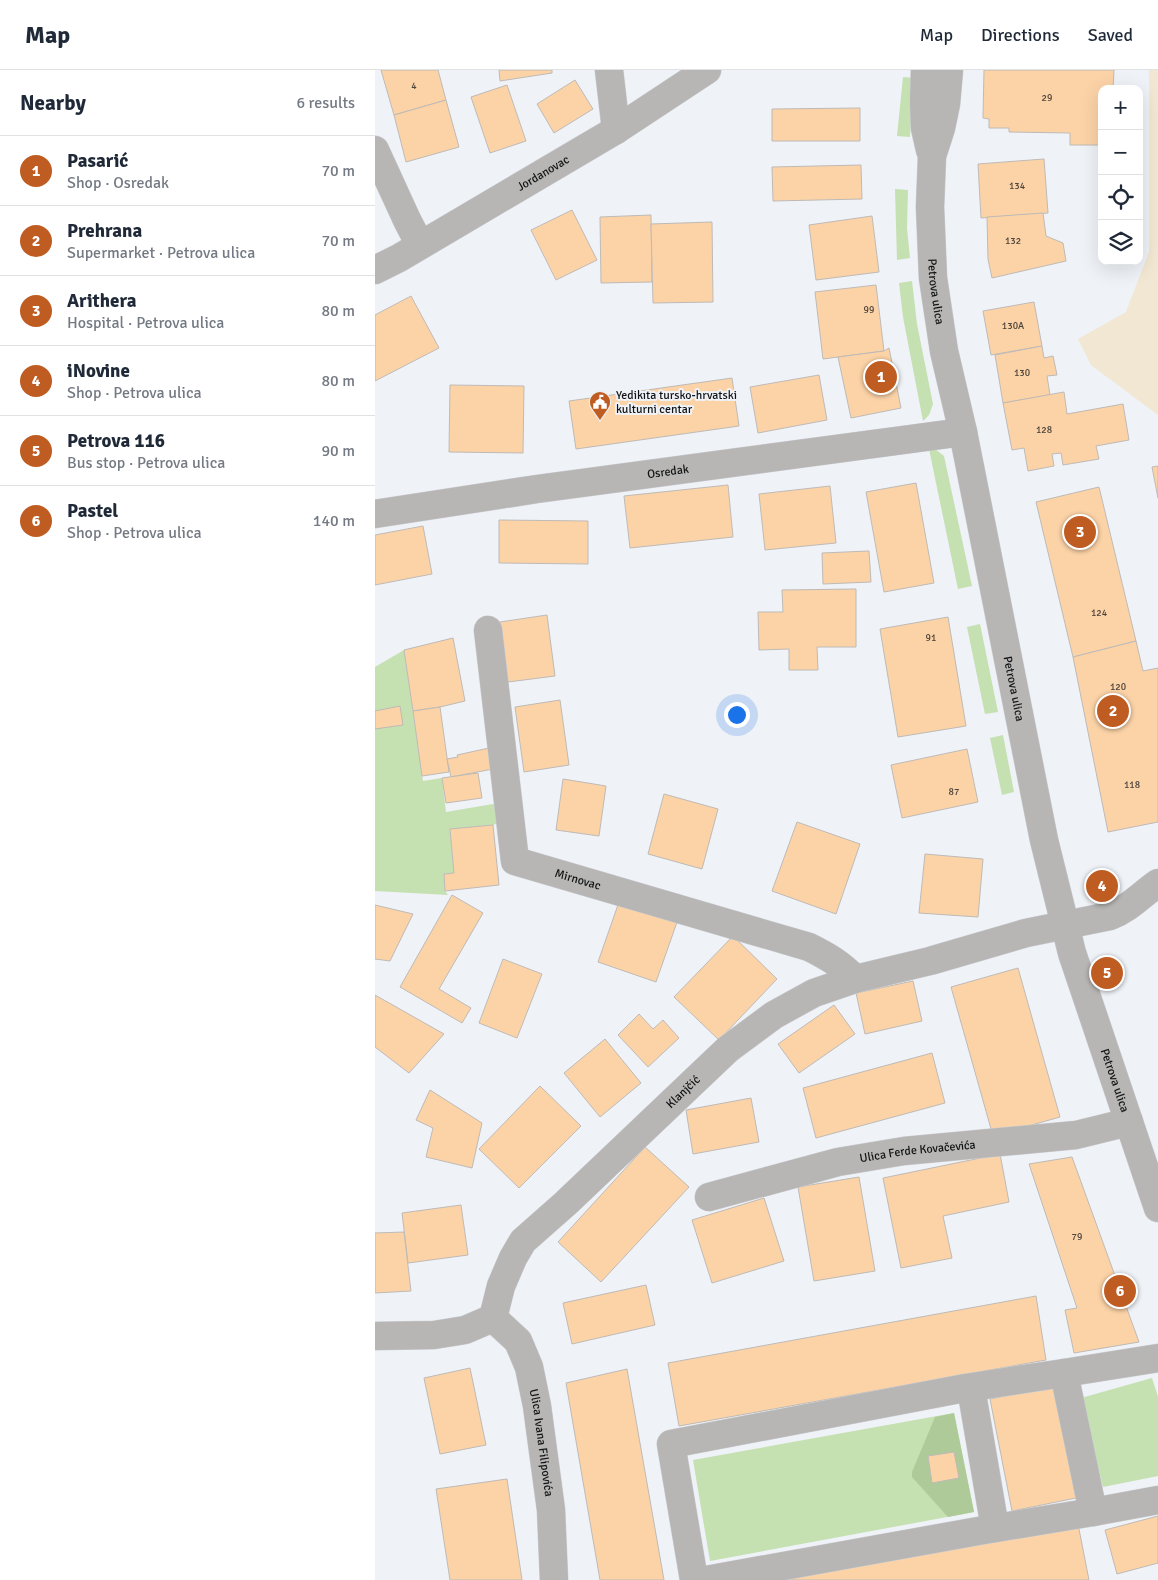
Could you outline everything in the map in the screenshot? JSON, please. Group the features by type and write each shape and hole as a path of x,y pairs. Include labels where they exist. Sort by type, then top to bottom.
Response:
{"street":[{"path":"609,70 616,130"},
{"name":"Jordanovac","path":"375,270 399,258 616,130 707,70"},
{"name":"Petrova ulica","path":"925,70 923,102 925,128 932,156"},
{"name":"Petrova ulica","path":"949,70 941,128 932,156 929,207 933,278 944,351 963,432 1044,840 1065,925 1072,953 1158,1208"},
{"path":"375,150 420,245"},
{"name":"Osredak","path":"375,514 577,484 963,432"},
{"name":"Mirnovac","path":"488,630 515,861 809,947 832,958 855,979"},
{"name":"Klanjčić","path":"493,1318 501,1286 523,1240 566,1203 728,1049 774,1015 814,993 855,979 1026,934 1118,913 1158,883"},
{"name":"Ulica Ferde Kovačevića","path":"709,1197 839,1162 904,1151 1076,1135 1129,1122"},
{"path":"375,1336 434,1335 465,1330 493,1318"},
{"name":"Ulica Ivana Filipovića","path":"493,1318 518,1341 529,1366 537,1406 551,1510 554,1580"},
{"path":"694,1580 671,1444 971,1388 1158,1358"},
{"path":"1064,1373 1093,1512"},
{"path":"971,1388 995,1528"},
{"path":"707,1580 1158,1500"}],"shaded area":[{"path":"1149,70 1158,70 1158,415 1091,365 1078,339 1126,312 1149,252"}],"green space":[{"path":"903,77 914,78 910,137 897,136"},
{"path":"895,189 908,190 907,228 910,258 897,260"},
{"path":"912,281 917,324 933,404 929,415 923,421 903,317 899,283"},
{"path":"929,449 935,449 944,456 972,586 958,589"},
{"path":"980,624 998,712 985,714 967,627"},
{"path":"404,650 423,781 442,778 446,812 499,803 501,822 493,825 450,829 454,873 444,874 445,891 448,895 375,891 375,667"},
{"path":"1003,735 1014,792 1002,795 990,738"},
{"path":"1152,1378 1158,1397 1158,1476 1103,1487 1081,1398"},
{"path":"954,1413 974,1512 710,1561 693,1460"},
{"path":"954,1413 974,1512 948,1517 912,1477 912,1472 935,1417"}],"building":[{"path":"381,70 438,70 446,100 394,115"},
{"path":"499,70 552,70 552,73 500,81"},
{"path":"984,70 1114,70 1113,85 1098,85 1098,145 1070,145 1070,133 1009,132 1009,128 989,128 989,119 983,118"},
{"path":"575,80 593,109 554,133 537,104"},
{"path":"507,85 526,141 490,153 471,97"},
{"path":"446,100 459,147 406,162 394,115"},
{"path":"860,108 860,141 772,141 772,109"},
{"path":"1044,159 1048,213 981,218 978,164"},
{"path":"861,165 862,199 773,201 772,167"},
{"path":"572,210 597,260 556,280 531,230"},
{"path":"1043,213 1046,236 1063,243 1066,261 992,278 988,259 987,217"},
{"path":"651,215 652,282 601,283 600,217"},
{"path":"872,216 879,272 816,280 809,225"},
{"path":"712,222 713,302 653,303 651,224"},
{"path":"876,285 884,351 823,359 815,292"},
{"path":"411,296 439,348 375,381 375,315"},
{"path":"1034,302 1042,346 991,355 983,311"},
{"path":"1042,346 1044,358 1053,356 1057,375 1047,376 1050,395 1003,403 995,355"},
{"path":"889,348 901,408 851,418 838,357 884,351"},
{"path":"819,375 827,420 758,433 750,387"},
{"path":"732,378 739,426 576,449 569,401"},
{"path":"450,385 524,386 523,453 449,452"},
{"path":"1064,392 1067,414 1123,404 1129,440 1096,446 1099,459 1063,465 1061,453 1052,454 1054,466 1028,471 1024,448 1012,450 1003,403"},
{"path":"1158,466 1158,498 1152,467"},
{"path":"916,483 934,583 884,592 866,492"},
{"path":"728,485 733,537 630,548 624,496"},
{"path":"830,486 836,543 765,550 759,494"},
{"path":"1099,487 1136,641 1073,657 1036,502"},
{"path":"499,520 588,521 588,564 499,563"},
{"path":"423,526 432,574 375,585 375,535"},
{"path":"869,551 871,582 823,584 822,553"},
{"path":"856,589 856,647 817,647 818,670 789,670 789,649 759,650 758,612 783,612 782,590"},
{"path":"547,615 555,676 508,682 500,622"},
{"path":"948,617 966,726 898,737 880,629"},
{"path":"453,638 465,701 413,711 404,650"},
{"path":"1136,641 1143,671 1158,668 1158,822 1108,832 1073,657"},
{"path":"560,700 569,765 524,772 515,707"},
{"path":"400,706 403,725 375,729 375,711"},
{"path":"440,707 449,772 422,776 413,711"},
{"path":"489,748 493,769 451,777 447,759"},
{"path":"967,749 978,802 902,818 891,765"},
{"path":"478,773 482,798 446,803 442,778"},
{"path":"563,779 606,786 599,836 556,830"},
{"path":"664,794 718,809 702,869 648,854"},
{"path":"797,822 860,844 836,914 772,891"},
{"path":"493,825 499,885 445,891 444,874 454,873 450,829"},
{"path":"925,854 983,859 978,917 919,913"},
{"path":"452,895 483,913 439,989 471,1008 462,1023 400,987"},
{"path":"619,902 677,922 656,982 598,962"},
{"path":"375,905 413,914 390,961 375,959"},
{"path":"733,936 777,979 719,1040 674,997"},
{"path":"503,959 542,974 517,1038 479,1023"},
{"path":"1018,968 1060,1117 993,1136 951,987"},
{"path":"913,981 922,1021 865,1034 856,993"},
{"path":"375,995 444,1034 409,1073 375,1047"},
{"path":"834,1005 855,1034 799,1073 778,1044"},
{"path":"639,1014 653,1029 663,1020 679,1038 648,1067 618,1035"},
{"path":"605,1039 641,1083 600,1117 564,1073"},
{"path":"932,1053 945,1103 816,1138 803,1088"},
{"path":"540,1086 581,1126 519,1188 479,1149"},
{"path":"430,1090 482,1123 472,1168 426,1157 433,1128 416,1120"},
{"path":"751,1098 759,1142 693,1154 686,1110"},
{"path":"645,1147 689,1187 601,1282 558,1242"},
{"path":"1000,1154 1009,1202 943,1216 952,1258 901,1268 883,1178"},
{"path":"1072,1157 1139,1342 1074,1353 1065,1310 1077,1308 1029,1164"},
{"path":"859,1177 875,1271 814,1281 798,1187"},
{"path":"764,1198 784,1261 712,1283 692,1220"},
{"path":"461,1205 468,1255 408,1263 402,1213"},
{"path":"404,1232 411,1291 375,1293 375,1233"},
{"path":"646,1285 655,1325 572,1344 563,1303"},
{"path":"1036,1296 1046,1360 679,1426 668,1363"},
{"path":"470,1368 486,1445 440,1454 424,1378"},
{"path":"627,1369 664,1580 600,1580 566,1383"},
{"path":"1054,1386 1076,1498 1012,1511 990,1399"},
{"path":"954,1452 959,1478 932,1483 928,1456"},
{"path":"507,1479 522,1580 450,1580 436,1489"},
{"path":"1158,1516 1158,1563 1117,1574 1105,1530"},
{"path":"1078,1524 1089,1580 782,1580"}],"place":[{"name":"Pasarić","path":"881,377"},
{"name":"Yedikıta tursko-hrvatski kulturni centar","path":"600,421"},
{"name":"Arithera","path":"1080,532"},
{"name":"Prehrana","path":"1113,711"},
{"name":"iNovine","path":"1102,886"},
{"name":"Petrova 116","path":"1107,973"},
{"name":"Pastel","path":"1120,1291"}]}
